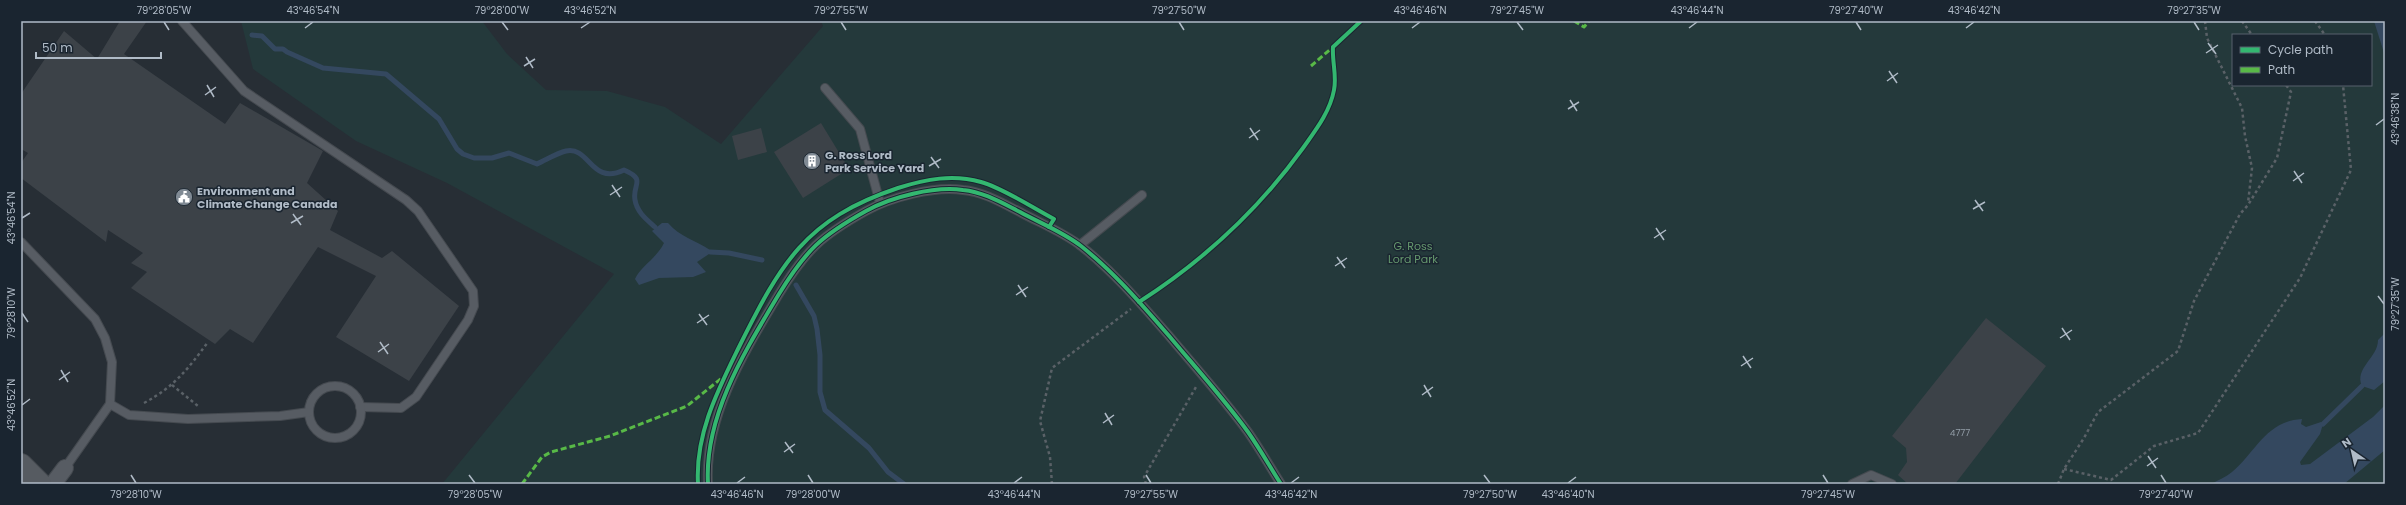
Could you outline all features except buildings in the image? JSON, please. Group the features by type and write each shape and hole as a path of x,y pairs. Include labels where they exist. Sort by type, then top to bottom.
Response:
{"main road":[{"path":"21,465 40,484"}],"street":[{"path":"53,484 65,468"}],"lane":[{"path":"182,21 244,91 406,200 418,211 473,291 474,306 468,320 416,397 401,408 360,407"},
{"path":"825,88 860,129 880,203"},
{"path":"708,484 707,464 709,451 712,432 720,407 763,321 796,266 812,247 833,229 880,203 930,191 967,190 992,198 1080,245 1110,271 1140,302 1248,432 1281,484"},
{"path":"1080,245 1142,195"},
{"path":"21,242 95,319 105,338 112,362 110,404 65,468"},
{"path":"332,387 344,388 352,392 360,407 358,423 353,430 338,438 321,434 315,428 309,412 314,397 320,391 332,387"},
{"path":"110,404 129,415 213,418 280,416 309,412"},
{"path":"1852,484 1871,475 1892,484"}],"path":[{"path":"2205,21 2207,38 2242,108 2245,136 2252,168 2248,205"},
{"path":"2242,21 2251,34"},
{"path":"2315,21 2324,34"},
{"path":"2058,484 2064,469 2084,438 2098,412 2178,351 2194,302 2240,214 2248,205 2277,158 2291,92 2287,86"},
{"path":"2064,469 2111,480 2154,446 2198,433 2300,278 2351,170 2343,86"},
{"path":"1052,484 1050,457 1040,421 1052,368 1140,302"},
{"path":"124,412 164,392 182,376 208,342"},
{"path":"1146,484 1144,477 1202,376"},
{"path":"172,385 213,418"}],"green space":[{"name":"G. Ross Lord Park","path":"241,21 482,21 507,54 546,90 607,91 665,107 721,144 823,26 821,21 2385,21 2385,484 442,484 614,274 447,183 356,141 253,69"}],"water":[{"path":"2374,21 2385,21 2385,56"},
{"path":"662,223 668,223 678,232 710,250 709,254 697,262 706,272 693,277 659,278 639,285 635,279 641,270 657,254 664,243 652,231"},
{"path":"2385,333 2385,381 2374,390 2362,386 2360,380 2361,374 2377,346 2378,340"},
{"path":"2385,405 2385,450 2344,484 2211,484 2232,472 2270,431 2279,425 2302,419 2301,424 2306,427 2321,422 2323,424 2320,434 2300,462 2301,465 2310,464 2373,417"}],"waterway":[{"path":"252,35 262,36 275,49 283,49 323,68 386,74 439,119 457,149 463,154 474,158 492,158 509,153 537,164 563,152 574,151 581,154 597,170 604,173 613,174 624,170 637,180 635,195 636,204 642,215 655,227"},
{"path":"710,252 729,253 762,260"},
{"path":"796,285 814,316 820,355 820,392 825,410 869,448 888,472 904,484"},
{"path":"2323,424 2362,386"}],"marked path":[{"path":"1574,21 1584,27 1589,21"},
{"path":"1311,66 1333,47"},
{"path":"522,484 542,457 551,452 610,436 687,406 723,377"}],"cycle path":[{"path":"1139,302 1163,286 1207,251 1249,213 1286,170 1326,114 1335,85 1333,47 1361,21"},
{"path":"698,484 698,466 704,430 723,380 768,291 783,268 799,248 818,230 840,214 866,200 908,185 929,180 950,178 960,178 981,182 1008,193 1054,219 1049,227"},
{"path":"708,484 709,459 713,434 729,385 766,316 789,279 807,255 816,245 837,228 876,206 900,197 926,191 952,189 971,191 986,195 1067,236 1093,256 1117,278 1138,301 1220,396 1248,432 1281,484"}],"place":[{"name":"G. Ross Lord Park Service Yard","path":"812,161"},
{"name":"Environment and Climate Change Canada","path":"184,197"}]}
